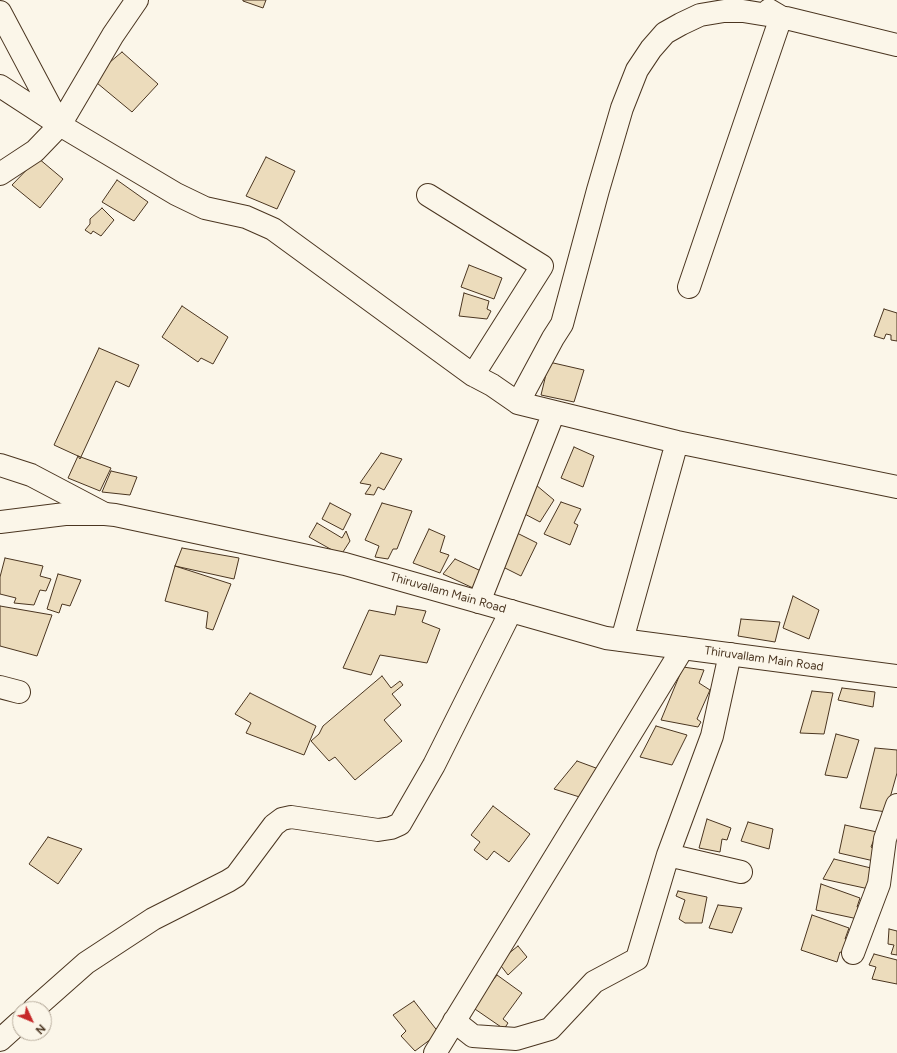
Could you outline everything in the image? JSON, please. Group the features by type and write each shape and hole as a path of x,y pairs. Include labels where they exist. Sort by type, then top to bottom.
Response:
{"street":[{"path":"0,174 35,151 60,125 114,35 137,0"},
{"path":"750,0 781,17"},
{"path":"518,403 562,324 622,108 637,70 650,49 665,33 700,15 724,11 743,11 781,17 897,45"},
{"path":"0,12 60,125"},
{"path":"688,287 781,17"},
{"path":"0,86 60,125 176,194 205,208 246,217 273,229 473,375 492,385 518,403 677,442 897,487"},
{"path":"428,195 542,266 473,375"},
{"path":"479,602 554,412"},
{"path":"622,640 677,442"},
{"path":"0,465 31,475 105,514"},
{"name":"Thiruvallam Main Road","path":"0,522 65,514 115,515 345,564 606,638 897,676"},
{"path":"43,1001 86,963 154,919 236,876 274,825 282,819 291,817 378,830 391,828 400,824 434,765 511,611"},
{"path":"435,1053 683,648"},
{"path":"454,1021 473,1036 516,1039 550,1029 594,982 637,959 668,856 712,736 730,654"},
{"path":"853,953 878,884 885,839 897,805"},
{"path":"668,856 741,872"},
{"path":"0,1040 12,1029"}],"building":[{"path":"243,0 266,0 263,8"},
{"path":"122,52 158,84 132,112 91,78"},
{"path":"266,157 295,171 277,209 246,196"},
{"path":"38,158 63,179 40,208 12,185"},
{"path":"117,180 148,202 134,221 102,202"},
{"path":"102,208 114,220 101,236 93,231 91,234 85,230 90,224 90,219"},
{"path":"469,265 502,278 494,299 461,287"},
{"path":"464,293 489,301 487,309 491,311 487,319 459,316"},
{"path":"182,306 228,337 213,364 201,358 198,362 162,337"},
{"path":"884,309 897,313 897,341 891,340 891,335 886,334 884,339 874,336"},
{"path":"99,348 139,365 129,387 116,381 80,459 78,456 54,445"},
{"path":"549,362 584,370 574,402 541,395"},
{"path":"574,447 594,456 583,487 561,478"},
{"path":"381,453 402,459 384,490 378,487 374,495 365,494 371,485 360,483"},
{"path":"78,456 111,468 100,491 68,478"},
{"path":"111,471 137,477 130,495 102,492"},
{"path":"536,485 554,500 540,522 519,511"},
{"path":"561,502 581,509 574,523 578,525 570,545 544,534"},
{"path":"330,503 351,514 343,530 322,519"},
{"path":"382,503 412,511 397,549 393,549 388,559 375,557 379,546 365,540"},
{"path":"317,523 342,538 346,531 350,541 341,555 309,537"},
{"path":"429,529 445,536 440,552 449,555 440,573 413,563"},
{"path":"517,533 537,543 521,576 501,566"},
{"path":"182,548 239,558 234,579 175,566"},
{"path":"5,558 43,566 40,576 51,579 46,591 40,590 34,605 14,603 16,598 0,594 0,577"},
{"path":"455,559 481,571 473,588 443,574"},
{"path":"175,566 231,584 213,630 206,628 208,612 165,601"},
{"path":"58,574 81,580 70,606 62,604 59,613 47,609"},
{"path":"793,596 819,610 809,639 783,628"},
{"path":"0,606 52,615 37,656 0,646"},
{"path":"397,606 426,611 422,622 440,629 427,663 380,655 371,675 343,668 369,610 395,615"},
{"path":"741,619 780,622 775,642 738,636"},
{"path":"683,667 704,670 699,683 710,690 697,719 701,722 698,727 661,720"},
{"path":"382,676 391,688 400,681 403,685 392,694 401,705 384,720 402,741 355,780 335,757 329,761 311,741 319,734 323,726"},
{"path":"842,688 875,692 873,707 838,700"},
{"path":"812,691 833,693 824,734 800,733"},
{"path":"250,693 316,726 304,755 246,733 251,723 235,714"},
{"path":"656,726 687,735 672,765 640,757"},
{"path":"836,734 859,740 847,778 825,775"},
{"path":"875,748 897,750 897,773 886,812 860,808"},
{"path":"577,761 604,771 586,799 554,789"},
{"path":"493,806 530,834 509,862 494,851 487,860 474,850 480,842 471,835"},
{"path":"707,819 731,828 727,840 722,839 720,852 699,848"},
{"path":"748,822 773,829 769,849 741,841"},
{"path":"845,825 877,832 871,847 878,852 874,861 839,853"},
{"path":"48,837 82,849 58,884 29,864"},
{"path":"834,859 875,869 869,889 823,879"},
{"path":"821,884 860,898 857,907 862,908 858,919 816,910"},
{"path":"678,891 707,897 702,923 685,923 679,919 685,900 676,896"},
{"path":"718,905 742,908 732,933 709,928"},
{"path":"812,915 849,928 845,939 851,939 847,954 840,952 837,962 801,950"},
{"path":"889,929 897,931 897,955 891,954 894,945 888,944"},
{"path":"518,946 527,957 508,975 498,962"},
{"path":"874,954 897,960 897,984 872,979 876,967 869,965"},
{"path":"497,975 522,993 503,1019 508,1023 504,1029 472,1007"},
{"path":"414,1001 439,1033 415,1051 401,1036 406,1031 393,1015"}]}
